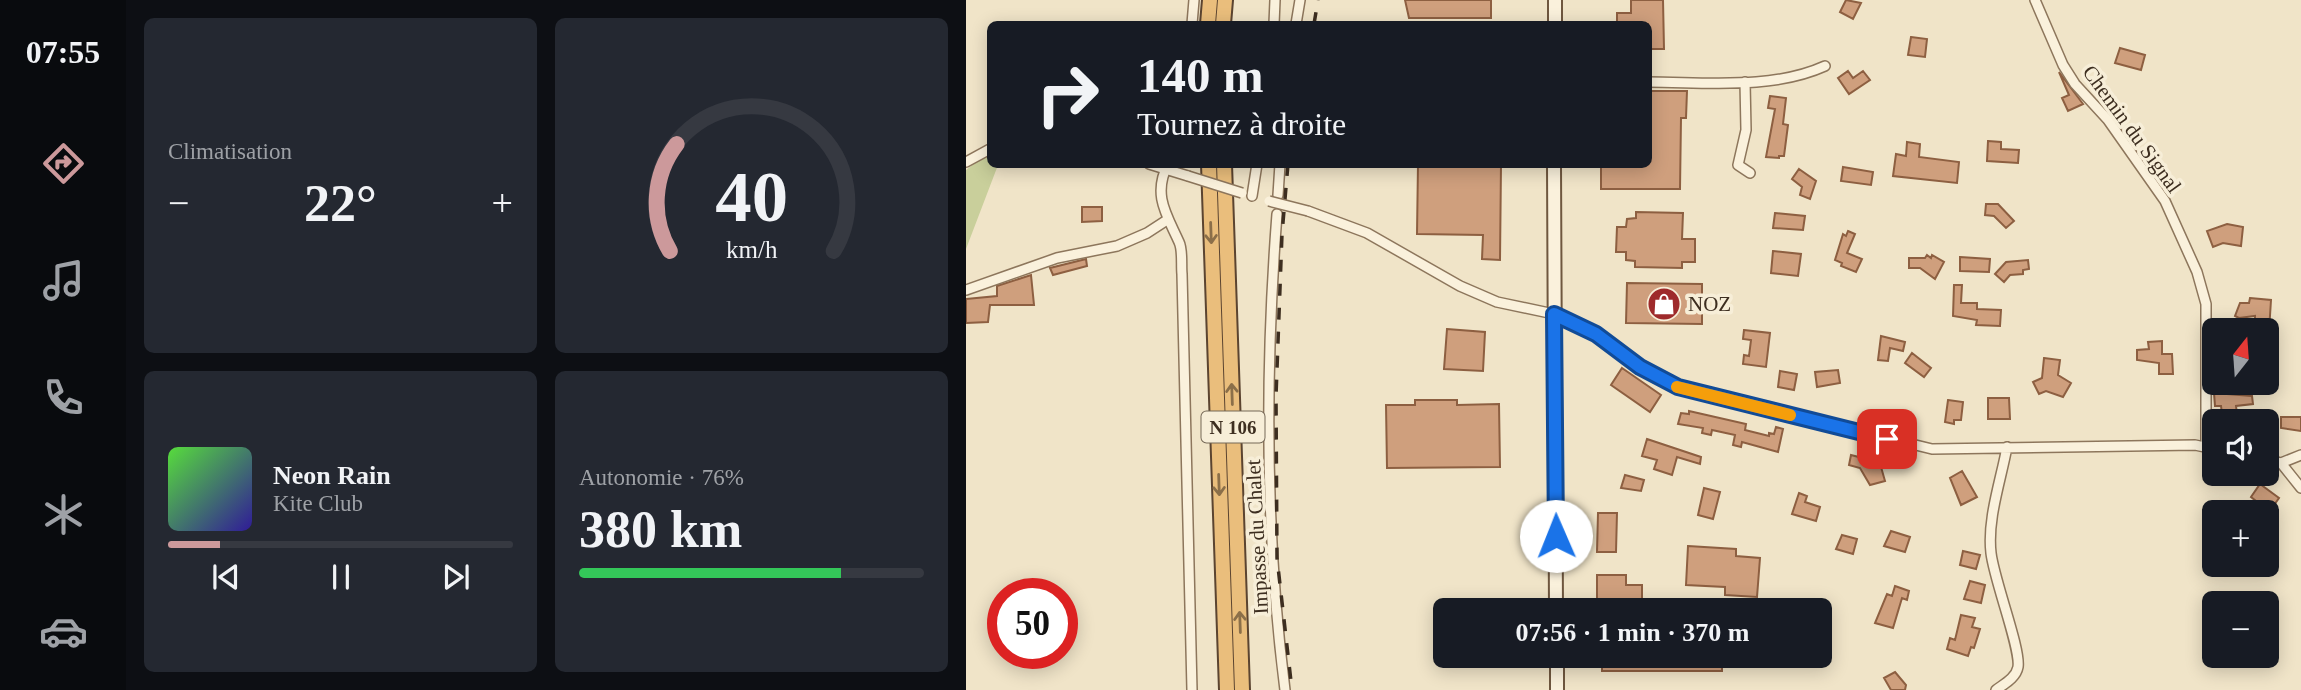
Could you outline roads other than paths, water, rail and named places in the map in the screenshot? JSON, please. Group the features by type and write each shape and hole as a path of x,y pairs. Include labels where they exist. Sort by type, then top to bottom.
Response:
{"highway":[{"path":"1208,21 1209,0"},
{"path":"1223,21 1225,0"},
{"name":"N 106","path":"1209,168 1227,690"},
{"name":"N 106","path":"1224,168 1242,690"}],"main road":[{"path":"1555,0 1555,21"},
{"path":"1555,168 1556,598"},
{"path":"1557,668 1557,690"}],"street":[{"path":"1192,21 1194,0"},
{"path":"1275,0 1275,21"},
{"path":"1296,21 1300,0"},
{"name":"Chemin du Signal","path":"2035,0 2063,65 2075,84 2108,120 2165,201 2197,272 2206,304 2209,409"},
{"path":"1652,82 1745,82 1805,75 1825,66"},
{"path":"1745,82 1746,130 1738,165 1750,173"},
{"path":"966,162 987,151"},
{"path":"1167,168 1161,188 1167,220 1180,243 1192,690"},
{"path":"1169,168 1188,176 1308,211 1367,233 1460,286 1497,302 1554,314 1596,334 1640,367 1678,387 1932,449 2202,448"},
{"path":"1247,194 1255,168"},
{"path":"1279,195 1280,168"},
{"name":"Impasse du Chalet","path":"1277,214 1270,421 1272,535 1285,690"},
{"path":"966,290 1058,258 1117,247 1167,220"},
{"path":"1996,690 2012,679 2018,668 2016,650 1995,581 1990,549 2007,447"},
{"path":"2301,455 2281,463 2301,488"}],"railway":[{"path":"1314,21 1318,0"},
{"path":"1288,168 1282,234 1276,396 1277,558 1292,690"}],"place":[{"name":"NOZ","path":"1664,304"}]}
